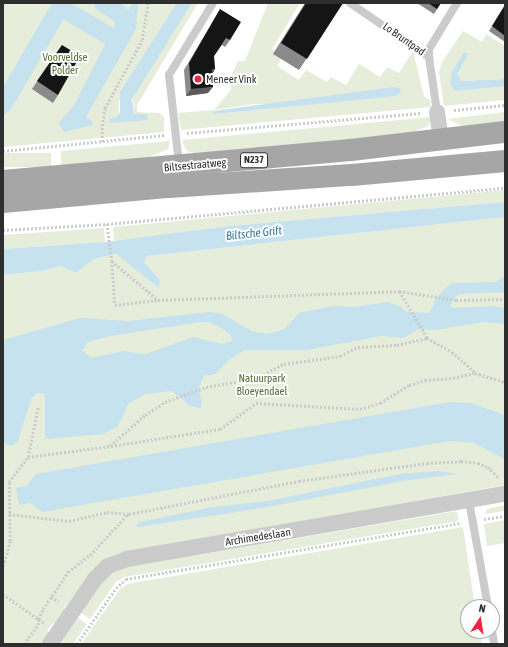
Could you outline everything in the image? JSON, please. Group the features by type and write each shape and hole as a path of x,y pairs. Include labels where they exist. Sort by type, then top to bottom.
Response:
{"main road":[{"name":"Biltsestraatweg","path":"3,181 180,167 505,132"},
{"name":"Biltsestraatweg","path":"3,202 169,187 352,175 505,160"}],"street":[{"name":"Lo Bruntpad","path":"437,112 441,139"},
{"name":"Archimedeslaan","path":"54,638 108,566 126,559 504,495"}],"lane":[{"path":"180,167 169,75 213,3"},
{"name":"Lo Bruntpad","path":"350,3 419,48 429,57 437,112"},
{"path":"429,57 431,45 457,3"},
{"path":"470,501 487,599"}],"path":[{"path":"102,142 105,108 142,40 148,3"},
{"path":"3,151 505,105"},
{"path":"3,230 107,224 505,188"},
{"path":"107,224 108,241 112,261 115,305 158,300 399,291 456,300 505,299"},
{"path":"112,261 158,300"},
{"path":"399,291 427,338 452,352 475,373 505,382"},
{"path":"110,446 146,415 173,398 206,387 256,378 284,364 340,356 358,347 397,345 427,338"},
{"path":"28,457 220,429 256,403 360,409 380,403 409,385 475,373"},
{"path":"3,566 10,541 9,482 28,457 38,407"},
{"path":"9,514 69,521 107,512 128,514 306,480 426,463 461,461 488,467 499,478 504,495"},
{"path":"24,644 38,625 38,619 68,572 90,555 128,514"},
{"path":"76,644 116,588 126,579 505,516"},
{"path":"3,594 38,619 54,638"}],"green space":[{"name":"Voorveldse Polder","path":"3,3 177,3 119,101 119,116 109,119 147,115 134,114 133,94 192,3 198,3 137,105 137,112 159,113 164,117 164,132 3,147"},
{"path":"268,3 300,3 272,49 283,55 277,66 299,80 306,70 327,82 331,77 346,85 359,64 380,77 387,67 399,73 413,51 424,96 430,100 431,107 181,130 178,113 214,110 231,90 232,74 238,61 245,61","holes":["255,104 297,106 213,114 214,110"]},
{"path":"463,31 482,42 486,34 505,46 505,79 461,81 458,76 467,54 464,52 452,85 459,91 505,86 505,100 444,106 439,72 442,62"},
{"path":"505,112 505,122 462,126 448,119"},
{"path":"432,117 428,126 406,135 198,154 187,151 183,144 183,140"},
{"path":"170,141 168,149 142,160 61,165 61,151"},
{"path":"3,153 51,153 51,167 3,167"},
{"path":"505,190 505,202 229,226 114,241 113,227"},
{"name":"Natuurpark Bloeyendael","path":"505,217 505,485 117,554 102,561 64,608 66,610 56,624 53,623 47,631 49,633 42,644 3,644 3,275 42,271 60,266 76,273 94,259 116,254 159,287 160,280 144,262 147,256"},
{"path":"104,228 105,242 4,249 3,235"},
{"path":"505,505 505,511 485,514 487,509"},
{"path":"457,511 459,521 124,577 116,582 90,619 80,612 107,575 121,568"},
{"path":"505,520 505,543 487,546 484,524"},
{"path":"463,527 474,599 460,599 460,639 481,639 482,644 81,644 120,589 127,584"},
{"path":"76,616 87,624 73,644 57,644"}],"water":[{"path":"132,3 138,3 136,29 87,115 87,119 92,120 93,125 64,132 59,123 74,105 121,13 127,14"},
{"path":"177,3 192,3 132,99 134,114 147,114 148,120 110,123 109,119 118,116 120,112 120,92"},
{"path":"464,52 468,54 458,74 461,81 505,79 505,86 458,91 453,89 450,83 452,72"},
{"path":"394,87 400,88 401,93 395,96 213,114 213,111"},
{"name":"Biltsche Grift","path":"505,202 505,217 147,256 144,262 160,280 159,288 116,254 94,259 76,273 60,266 42,271 3,275 3,249 105,242 229,226"},
{"path":"505,276 505,292 459,294 455,297 450,306 453,308 492,306 504,308 505,324 483,322 436,330 419,329 404,338 381,336 307,350 245,350 230,359 215,374 204,376 199,387 202,405 200,408 190,406 172,391 146,394 129,403 118,426 103,434 45,439 45,396 43,393 37,393 31,399 18,441 12,446 3,443 3,340 81,318 128,321 210,312 222,314 252,331 268,334 285,329 299,313 335,306 354,307 388,302 401,307 406,312 427,313 431,311 436,298 448,286 454,283 495,282","holes":["209,322 225,330 231,335 232,341 222,344 193,337 146,354 123,351 91,358 82,350 88,342 110,336"]},
{"path":"450,402 471,403 505,415 505,459 474,443 450,441 42,512 30,503 19,505 16,488 27,486 36,474"},
{"path":"437,471 458,474 409,480 262,508 138,527 136,525 140,522 213,507 268,501 400,474"}],"building":[{"path":"306,3 343,3 307,59 281,43"},
{"path":"428,3 441,3 437,9"},
{"path":"505,5 505,36 492,26"},
{"path":"220,9 241,22 230,40 226,38 214,56 215,69 212,69 213,87 191,89 189,63"},
{"path":"62,45 80,56 58,95 37,81"}],"waterway":[{"path":"63,3 60,7 118,41"},
{"path":"103,3 119,13 127,24 121,35"},
{"path":"3,105 59,9"}],"place":[{"name":"Meneer Vink","path":"198,79"}]}
